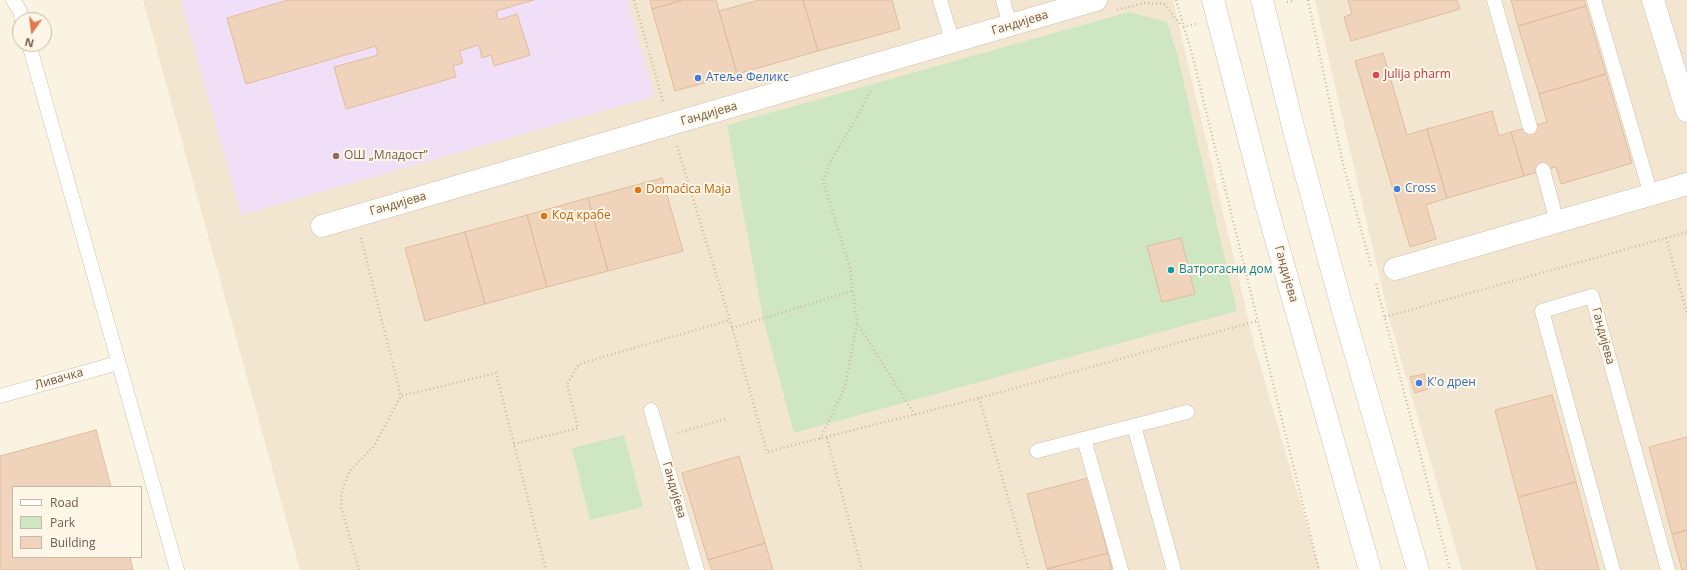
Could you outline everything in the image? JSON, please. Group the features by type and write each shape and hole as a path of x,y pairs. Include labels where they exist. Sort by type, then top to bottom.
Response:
{"street":[{"name":"Гандијева","path":"322,226 1096,0"},
{"name":"Гандијева","path":"1213,0 1266,204 1370,570"},
{"path":"1262,0 1295,134 1344,314 1418,570"},
{"path":"1653,0 1687,111"},
{"path":"1395,269 1687,184"}],"lane":[{"path":"13,0 20,12"},
{"path":"940,0 953,43"},
{"path":"1003,0 1010,26"},
{"path":"1494,0 1530,127"},
{"path":"1594,0 1651,195"},
{"path":"31,52 177,570"},
{"path":"1543,170 1557,222"},
{"name":"Гандијева","path":"1613,570 1542,311 1592,296 1668,570"},
{"name":"Ливачка","path":"0,396 118,363"},
{"name":"Гандијева","path":"651,410 698,570"},
{"path":"1037,451 1187,412"},
{"path":"1134,426 1174,570"},
{"path":"1084,439 1121,570"}],"path":[{"path":"634,0 670,125 730,320 767,452 827,438 979,398 1257,321"},
{"path":"1176,0 1192,54 1319,570"},
{"path":"820,439 844,387 857,323 850,268 822,181 831,160 856,120 871,88"},
{"path":"356,217 402,396 374,446 348,472 342,492 341,507 360,570"},
{"path":"1385,316 1687,232"},
{"path":"1666,238 1687,314"},
{"path":"732,328 852,291"},
{"path":"514,444 578,428 567,384 579,364 730,320"},
{"path":"857,323 915,415"},
{"path":"402,396 496,373 546,570"},
{"path":"979,398 1029,570"},
{"path":"827,438 862,570"}],"shaded area":[{"path":"143,0 1173,0 1255,348 1320,570 300,570"},
{"name":"ОШ „Младост”","path":"181,0 627,0 655,96 241,215"},
{"path":"1315,0 1687,0 1687,570 1462,570 1389,318"}],"green space":[{"path":"1129,12 1167,22 1177,53 1237,311 794,433 763,318 727,125"},
{"path":"624,435 643,507 590,520 572,448"}],"building":[{"path":"288,0 534,0 496,11 498,20 517,14 530,55 494,66 491,55 482,58 479,45 459,51 463,63 453,66 456,77 346,109 334,67 378,55 376,46 246,84 227,18"},
{"path":"650,0 683,0 652,9"},
{"path":"683,0 716,0 737,74 675,91 652,9"},
{"path":"759,0 803,0 818,51 737,74 719,11"},
{"path":"803,0 892,0 900,29 818,51"},
{"path":"1348,0 1457,0 1460,9 1351,41 1344,17 1352,14"},
{"path":"1511,0 1584,0 1586,6 1518,26"},
{"path":"1586,6 1606,74 1539,94 1518,26"},
{"path":"1383,53 1407,135 1427,129 1447,198 1426,205 1436,239 1410,247 1355,61"},
{"path":"1606,74 1632,163 1561,184 1556,167 1524,176 1511,132 1547,122 1539,94"},
{"path":"1492,111 1499,136 1511,132 1524,176 1447,198 1427,129"},
{"path":"662,178 683,251 608,271 588,198"},
{"path":"588,198 608,271 547,287 527,215"},
{"path":"527,215 547,287 485,304 465,232"},
{"path":"465,232 485,304 425,321 405,248"},
{"name":"Ватрогасни дом","path":"1181,238 1195,294 1162,302 1147,246"},
{"name":"К'о дрен","path":"1424,374 1428,389 1415,393 1410,377"},
{"path":"1552,395 1576,482 1518,497 1495,410"},
{"path":"96,430 111,486 12,486 12,558 130,558 133,570 0,570 0,456"},
{"path":"1687,437 1687,530 1672,534 1649,447"},
{"path":"739,456 765,543 708,560 682,473"},
{"path":"1088,478 1108,553 1047,569 1027,494"},
{"path":"1576,482 1599,570 1537,570 1518,497"},
{"path":"1687,530 1687,570 1682,570 1672,534"},
{"path":"765,543 773,570 712,570 708,560"},
{"path":"1108,553 1112,570 1047,569"}],"place":[{"name":"Julija pharm","path":"1376,75"},
{"name":"Атеље Феликс","path":"698,78"},
{"name":"ОШ „Младост”","path":"336,156"},
{"name":"Cross","path":"1397,189"},
{"name":"Domaćica Maja","path":"638,190"},
{"name":"Код крабе","path":"544,216"},
{"name":"Ватрогасни дом","path":"1171,270"},
{"name":"К'о дрен","path":"1419,383"}]}
